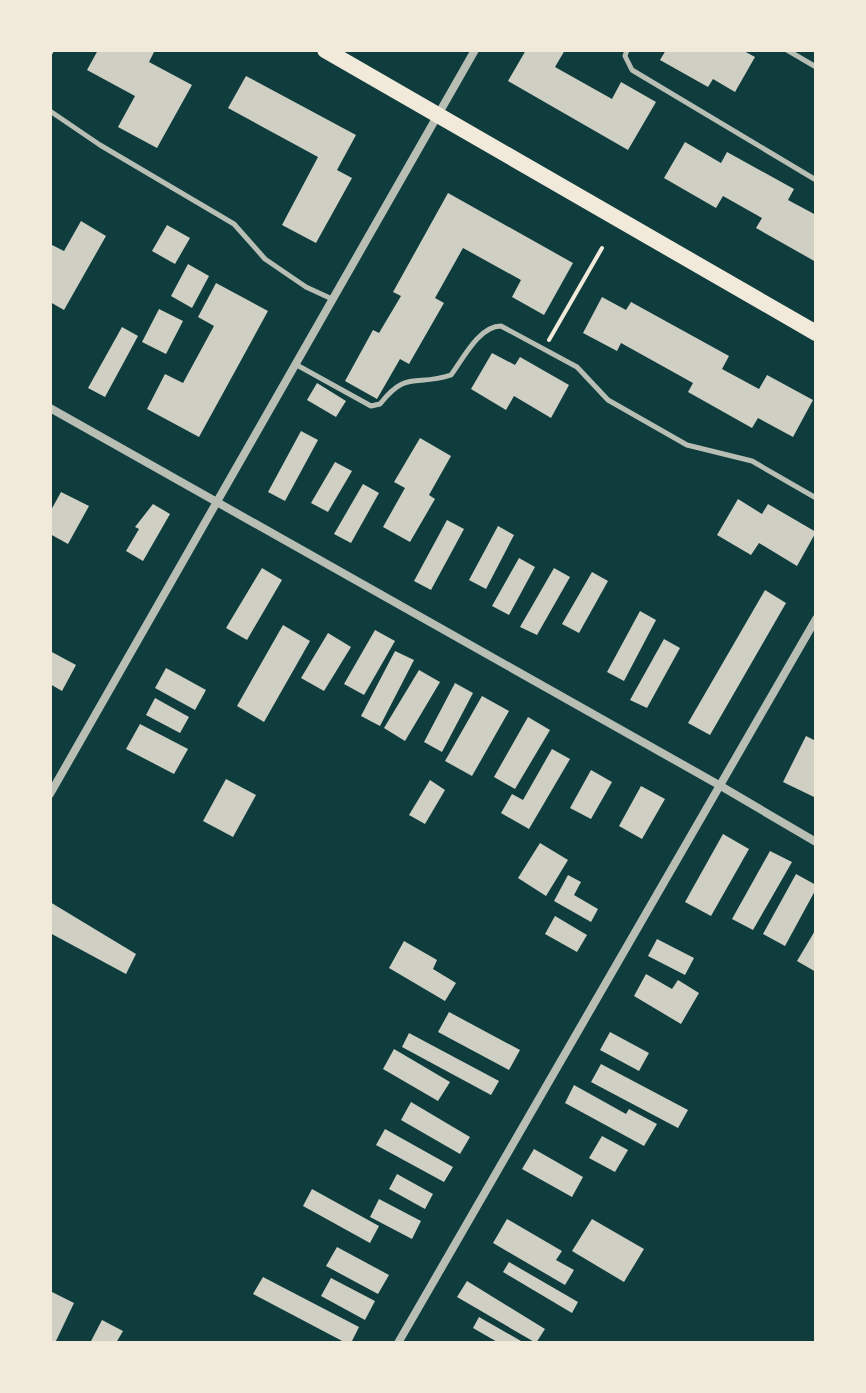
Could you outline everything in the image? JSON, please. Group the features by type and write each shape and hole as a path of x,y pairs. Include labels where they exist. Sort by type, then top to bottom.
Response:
{"main road":[{"path":"325,50 816,333"}],"street":[{"path":"50,794 475,50"},
{"path":"50,408 816,842"},
{"path":"398,1343 816,619"}],"lane":[{"path":"627,50 625,56 632,70 816,180"},
{"path":"787,50 816,67"},
{"path":"50,111 100,145 234,224 265,259 306,287 332,300"},
{"path":"295,364 371,406 380,404 393,387 402,382 451,375 483,333 492,326 501,326 577,367 608,400 687,445 752,461 816,498"}],"path":[{"path":"544,349 602,248"}],"building":[{"path":"98,50 155,50 149,62 192,85 157,148 118,127 135,96 87,70"},
{"path":"526,50 565,50 555,67 612,99 621,82 656,102 628,150 508,81"},
{"path":"666,50 742,50 755,57 735,92 713,79 708,87 660,60"},
{"path":"246,76 356,135 337,170 352,178 316,243 282,225 318,157 228,108"},
{"path":"685,142 721,163 727,152 794,189 788,200 816,215 816,262 756,228 762,218 723,196 716,208 664,178"},
{"path":"448,193 573,263 544,315 512,297 521,280 463,248 435,298 444,303 409,364 400,359 377,399 345,381 373,330 379,333 401,296 393,292"},
{"path":"81,221 106,236 64,310 50,302 50,244 64,251"},
{"path":"167,225 190,238 175,264 152,251"},
{"path":"188,264 209,276 192,308 171,296"},
{"path":"216,283 268,311 199,437 147,409 165,374 183,383 214,326 198,317"},
{"path":"602,297 626,310 631,302 729,356 722,369 759,389 767,375 813,400 793,437 758,418 752,428 688,392 693,383 621,343 617,351 583,333"},
{"path":"159,309 183,321 166,354 142,342"},
{"path":"122,327 138,336 105,397 88,388"},
{"path":"492,353 515,365 520,357 569,385 551,418 514,396 506,410 471,389"},
{"path":"317,383 346,401 336,417 307,400"},
{"path":"301,431 318,440 285,501 268,492"},
{"path":"420,438 451,456 429,495 435,499 410,542 383,527 405,488 394,482"},
{"path":"335,462 352,471 328,512 311,503"},
{"path":"363,484 379,493 351,543 334,534"},
{"path":"61,492 89,506 68,544 50,534 50,512"},
{"path":"738,499 762,514 768,504 816,532 797,566 759,543 751,555 717,535"},
{"path":"153,504 170,514 143,561 126,551 139,529 135,527"},
{"path":"447,520 464,529 431,590 414,581"},
{"path":"498,526 514,535 486,589 469,580"},
{"path":"519,558 535,567 509,615 492,606"},
{"path":"262,568 282,580 247,640 226,628"},
{"path":"554,568 570,577 537,635 520,627"},
{"path":"592,572 608,581 579,633 562,624"},
{"path":"765,590 786,603 710,735 688,723"},
{"path":"640,611 656,620 624,681 607,672"},
{"path":"283,625 310,641 264,722 237,706"},
{"path":"375,630 395,641 364,695 344,684"},
{"path":"328,633 351,647 324,691 301,678"},
{"path":"664,639 680,648 647,708 630,700"},
{"path":"50,651 76,665 62,691 50,684"},
{"path":"395,651 414,660 380,726 361,716"},
{"path":"166,668 206,690 195,710 155,688"},
{"path":"419,670 440,682 405,741 384,728"},
{"path":"455,683 473,693 442,752 424,742"},
{"path":"482,696 509,711 472,776 445,761"},
{"path":"155,698 189,717 180,733 146,715"},
{"path":"528,717 550,730 515,789 494,777"},
{"path":"140,724 188,749 174,774 126,749"},
{"path":"806,736 816,741 814,797 783,782"},
{"path":"552,749 570,759 529,829 501,813 512,794 523,800"},
{"path":"591,770 612,782 591,819 570,808"},
{"path":"226,779 256,795 233,837 203,821"},
{"path":"430,780 445,790 425,824 409,815"},
{"path":"641,786 665,799 642,839 619,826"},
{"path":"723,834 749,849 711,916 685,902"},
{"path":"540,843 568,860 546,896 518,878"},
{"path":"770,851 792,862 753,930 732,919"},
{"path":"796,874 816,885 816,889 785,946 763,934"},
{"path":"568,875 581,882 574,895 598,909 591,922 554,901"},
{"path":"50,902 136,954 126,974 50,933"},
{"path":"555,916 587,935 577,952 545,934"},
{"path":"816,929 816,972 797,961"},
{"path":"657,939 694,958 685,975 648,956"},
{"path":"404,941 437,960 433,969 456,983 445,1001 389,968"},
{"path":"646,974 672,989 678,980 699,993 681,1024 634,996"},
{"path":"449,1012 520,1050 509,1070 438,1032"},
{"path":"610,1032 649,1053 639,1071 600,1050"},
{"path":"409,1033 499,1081 491,1095 402,1047"},
{"path":"394,1049 450,1082 438,1101 383,1069"},
{"path":"601,1064 688,1110 678,1128 591,1082"},
{"path":"574,1085 626,1114 629,1109 657,1124 644,1146 565,1103"},
{"path":"411,1102 470,1137 460,1154 401,1120"},
{"path":"385,1129 453,1167 444,1182 376,1145"},
{"path":"602,1136 628,1150 615,1172 589,1158"},
{"path":"534,1149 583,1177 572,1197 522,1169"},
{"path":"397,1174 433,1194 425,1209 389,1189"},
{"path":"312,1189 379,1226 370,1243 303,1206"},
{"path":"379,1199 421,1221 412,1239 370,1217"},
{"path":"507,1219 562,1251 556,1260 574,1270 565,1285 493,1243"},
{"path":"592,1219 644,1249 624,1282 572,1251"},
{"path":"337,1247 389,1275 378,1294 326,1266"},
{"path":"509,1262 578,1302 572,1313 503,1272"},
{"path":"263,1277 359,1327 351,1343 253,1294"},
{"path":"331,1278 375,1301 365,1320 321,1296"},
{"path":"467,1281 545,1329 536,1343 457,1297"},
{"path":"50,1291 74,1303 55,1343 50,1343"},
{"path":"479,1317 520,1343 499,1343 473,1328"},
{"path":"102,1320 123,1331 116,1343 90,1343"}]}
